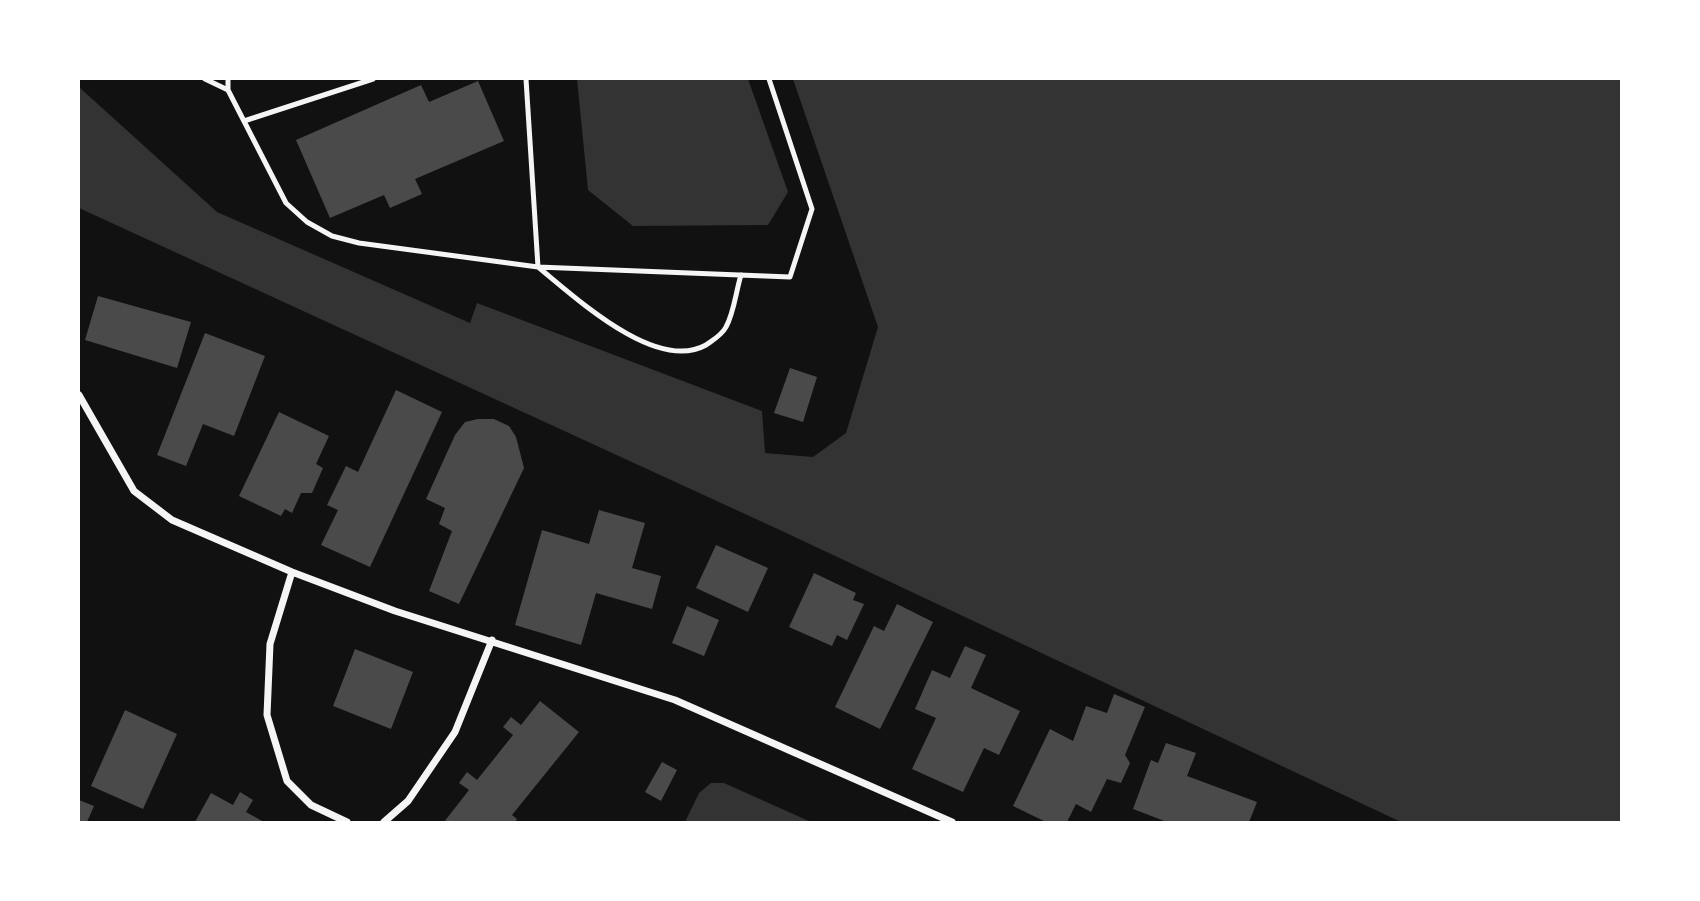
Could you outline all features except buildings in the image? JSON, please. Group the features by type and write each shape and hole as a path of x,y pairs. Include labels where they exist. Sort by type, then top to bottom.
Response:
{"street":[{"path":"79,395 134,491 172,520 292,572 395,611 675,700 952,822"},
{"path":"292,572 270,644 267,715 287,781 311,805 347,822"},
{"path":"384,822 408,801 456,732 492,640"}],"lane":[{"path":"205,79 228,90"},
{"path":"228,79 228,90 286,203 307,222 332,236 359,243 538,267 790,277 812,209 769,79"},
{"path":"244,121 373,79"},
{"path":"526,79 538,267 603,320 653,345 677,351 700,348 715,340 726,328 741,275"}],"shaded area":[{"path":"577,79 748,79 788,192 768,225 633,226 588,190"},
{"path":"793,79 1621,79 1621,822 1401,822 782,531 79,208 79,87 217,212 470,323 477,303 762,411 765,453 813,457 846,433 878,327"},
{"path":"711,783 724,783 811,822 685,822 699,793"}]}
